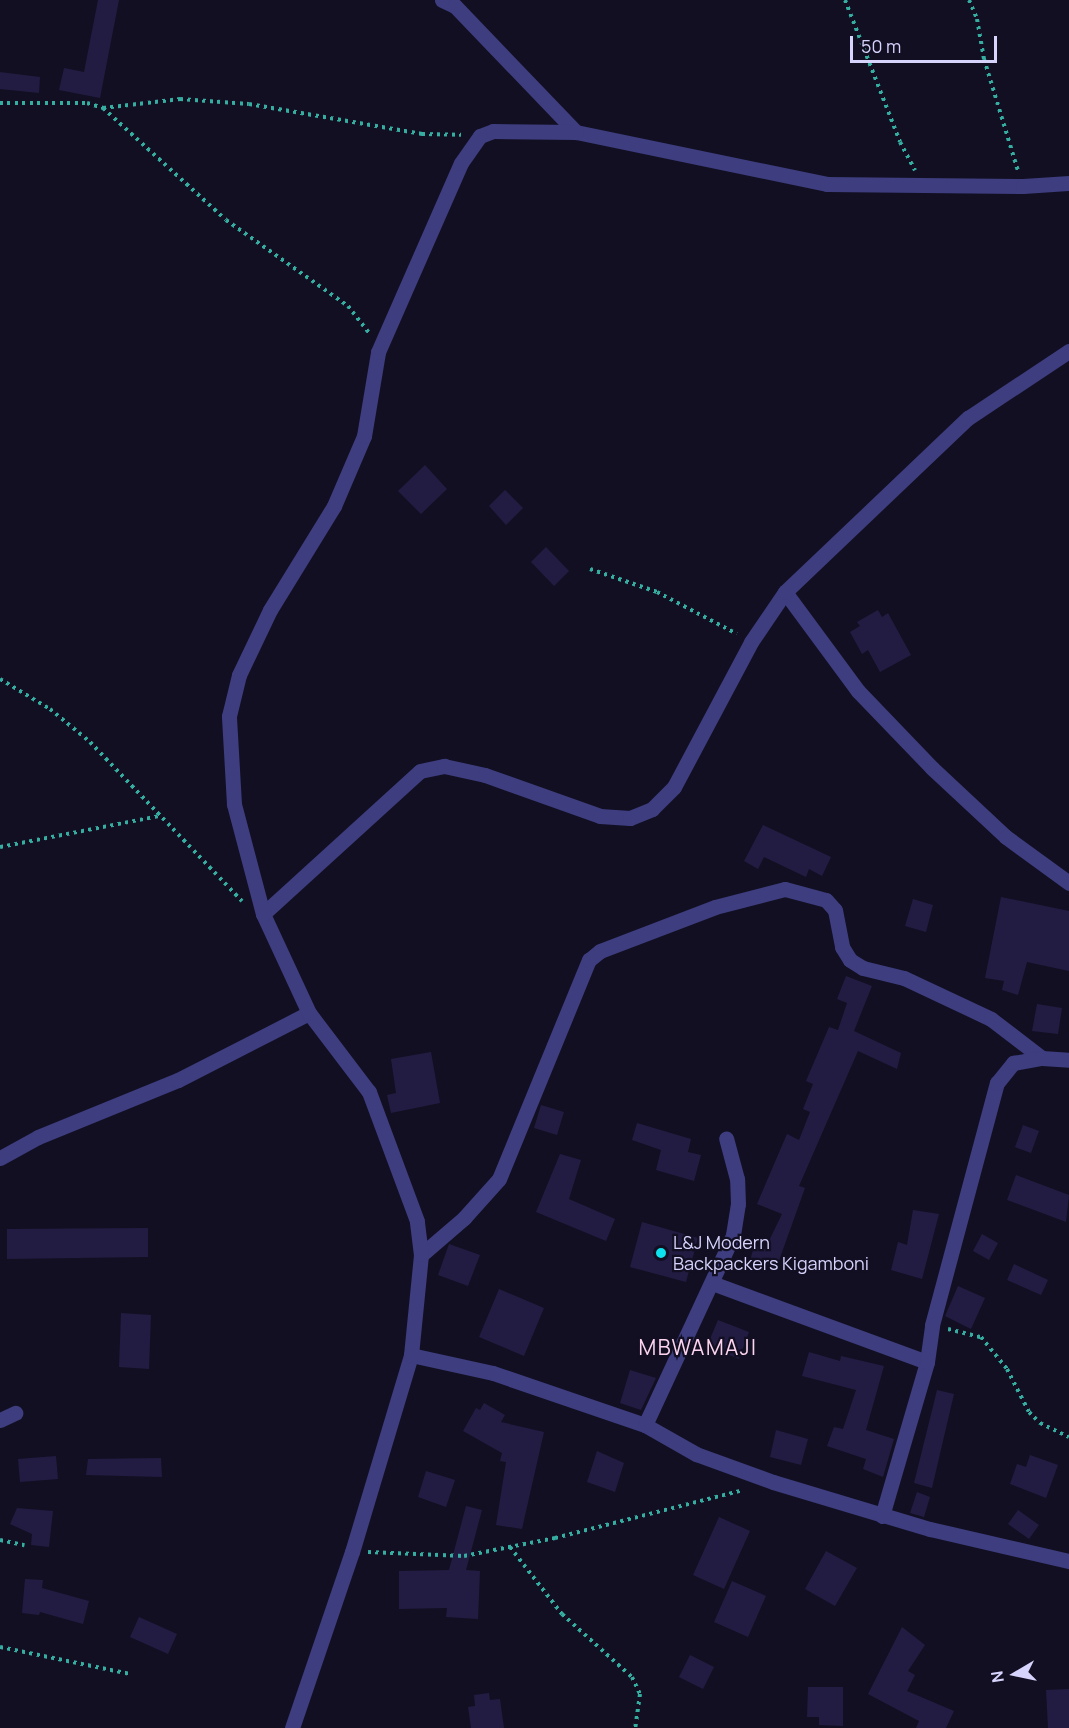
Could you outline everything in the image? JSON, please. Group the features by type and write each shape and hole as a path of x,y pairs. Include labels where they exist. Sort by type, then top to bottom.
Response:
{"street":[{"path":"442,0 464,14 576,132"},
{"path":"292,1728 352,1552 411,1355 421,1255 417,1221 369,1092 309,1012 263,914 234,804 229,755 229,716 239,675 270,610 334,506 364,436 378,352 447,189 480,136 493,131 576,132 827,184 1023,186 1069,183"},
{"path":"263,914 420,771 444,766 485,775 600,816 630,818 652,809 674,787 751,642 786,592 968,418 1069,351"},
{"path":"786,592 858,691 932,768 1006,837 1069,883"},
{"path":"421,1255 464,1218 499,1179 588,960 600,951 715,907 785,890 826,900 835,910 842,947 850,960 863,968 904,978 991,1019 1042,1058"},
{"path":"0,1158 38,1137 178,1080 309,1012"},
{"path":"882,1516 927,1362 932,1325 998,1083 1013,1063 1042,1058 1069,1060"},
{"path":"645,1425 733,1235 738,1204 737,1179 726,1138"},
{"path":"712,1283 927,1362"},
{"path":"411,1355 493,1373 645,1425 696,1454 773,1482 882,1516 1069,1561"},
{"path":"0,1420 15,1413"}],"path":[{"path":"845,0 900,142 924,186"},
{"path":"969,0 977,19 984,59 1023,186"},
{"path":"0,103 87,104 103,108 180,99 249,104 423,134 480,136"},
{"path":"103,108 226,220 348,306 363,320 378,352"},
{"path":"590,568 657,592 751,642"},
{"path":"0,679 50,709 90,742 240,900 263,914"},
{"path":"0,848 161,816"},
{"path":"932,1325 981,1337 1008,1368 1029,1412 1040,1423 1069,1437"},
{"path":"352,1552 464,1556 510,1547 773,1482"},
{"path":"0,1540 24,1545"},
{"path":"510,1547 562,1614 632,1677 640,1694 635,1728"},
{"path":"0,1647 130,1674"}],"building":[{"path":"98,0 119,0 100,98 59,90 64,68 84,72"},
{"path":"0,72 40,77 39,93 0,89"},
{"path":"425,465 447,489 421,514 398,491"},
{"path":"505,490 523,508 506,525 489,506"},
{"path":"546,547 569,571 554,586 531,562"},
{"path":"878,610 882,617 888,613 911,655 880,672 868,650 862,654 850,632 860,626 857,622"},
{"path":"763,825 831,857 822,876 809,869 806,877 764,857 758,869 744,861"},
{"path":"1001,897 1069,911 1069,971 1027,962 1018,995 1002,990 1004,981 985,978"},
{"path":"913,899 933,905 926,932 905,926"},
{"path":"846,976 872,986 854,1031 901,1053 897,1069 858,1051 799,1186 805,1188 776,1269 750,1261 754,1246 765,1249 782,1214 757,1204 787,1134 799,1140 810,1112 803,1109 813,1084 806,1081 829,1027 838,1030 847,1003 837,999"},
{"path":"1037,1004 1062,1008 1058,1034 1032,1031"},
{"path":"431,1052 440,1103 391,1113 387,1095 396,1093 391,1059"},
{"path":"541,1105 564,1112 557,1135 534,1128"},
{"path":"637,1123 691,1139 688,1152 701,1155 694,1181 656,1170 661,1150 632,1140"},
{"path":"1023,1125 1039,1131 1031,1153 1015,1147"},
{"path":"560,1154 581,1160 569,1199 615,1219 606,1241 536,1212"},
{"path":"1016,1175 1069,1195 1066,1222 1007,1200"},
{"path":"913,1210 939,1214 922,1279 891,1270 898,1242 907,1245"},
{"path":"642,1222 698,1238 686,1282 630,1267"},
{"path":"148,1228 148,1257 7,1259 7,1229"},
{"path":"982,1234 998,1243 989,1260 973,1251"},
{"path":"449,1244 480,1255 468,1286 438,1275"},
{"path":"1014,1264 1048,1280 1041,1295 1007,1280"},
{"path":"958,1286 985,1298 971,1329 945,1316"},
{"path":"499,1289 544,1308 524,1356 479,1337"},
{"path":"121,1313 151,1315 149,1369 119,1367"},
{"path":"718,1320 749,1332 739,1359 707,1346"},
{"path":"809,1352 840,1361 841,1356 884,1366 866,1430 894,1439 883,1477 863,1469 866,1459 827,1446 834,1427 843,1429 856,1390 802,1376"},
{"path":"630,1370 656,1378 641,1410 620,1403"},
{"path":"937,1390 954,1394 932,1488 914,1483"},
{"path":"484,1403 505,1415 501,1422 544,1432 522,1529 496,1525 506,1462 500,1461 502,1453 463,1431 476,1408 480,1410"},
{"path":"776,1430 808,1439 801,1465 770,1457"},
{"path":"597,1451 624,1463 615,1492 587,1482"},
{"path":"1030,1455 1058,1465 1046,1498 1010,1484 1017,1464 1026,1467"},
{"path":"56,1456 58,1479 20,1482 18,1459"},
{"path":"161,1458 162,1477 86,1475 88,1459"},
{"path":"426,1471 455,1480 446,1507 418,1497"},
{"path":"917,1492 930,1497 924,1517 910,1513"},
{"path":"466,1506 482,1510 466,1570 480,1571 478,1619 446,1617 447,1608 399,1609 399,1571 449,1570"},
{"path":"17,1508 53,1511 49,1547 31,1545 32,1534 10,1524"},
{"path":"1018,1510 1039,1525 1029,1539 1008,1524"},
{"path":"719,1517 750,1531 724,1589 693,1575"},
{"path":"826,1551 857,1568 835,1606 805,1589"},
{"path":"25,1579 43,1580 42,1588 89,1601 83,1624 40,1612 39,1615 22,1613"},
{"path":"732,1581 766,1596 748,1637 714,1622"},
{"path":"139,1617 177,1634 168,1654 130,1637"},
{"path":"902,1627 925,1645 908,1671 915,1675 907,1691 954,1711 946,1728 916,1728 919,1721 868,1694"},
{"path":"690,1655 714,1667 703,1689 679,1677"},
{"path":"808,1687 843,1687 843,1726 819,1725 819,1717 807,1717"},
{"path":"1069,1689 1069,1728 1048,1728 1046,1690"},
{"path":"489,1693 490,1700 500,1699 504,1728 471,1728 468,1707 475,1706 474,1695"}],"place":[{"name":"L&J Modern Backpackers Kigamboni","path":"661,1253"}],"district":[{"name":"MBWAMAJI","path":"698,1347"}]}
